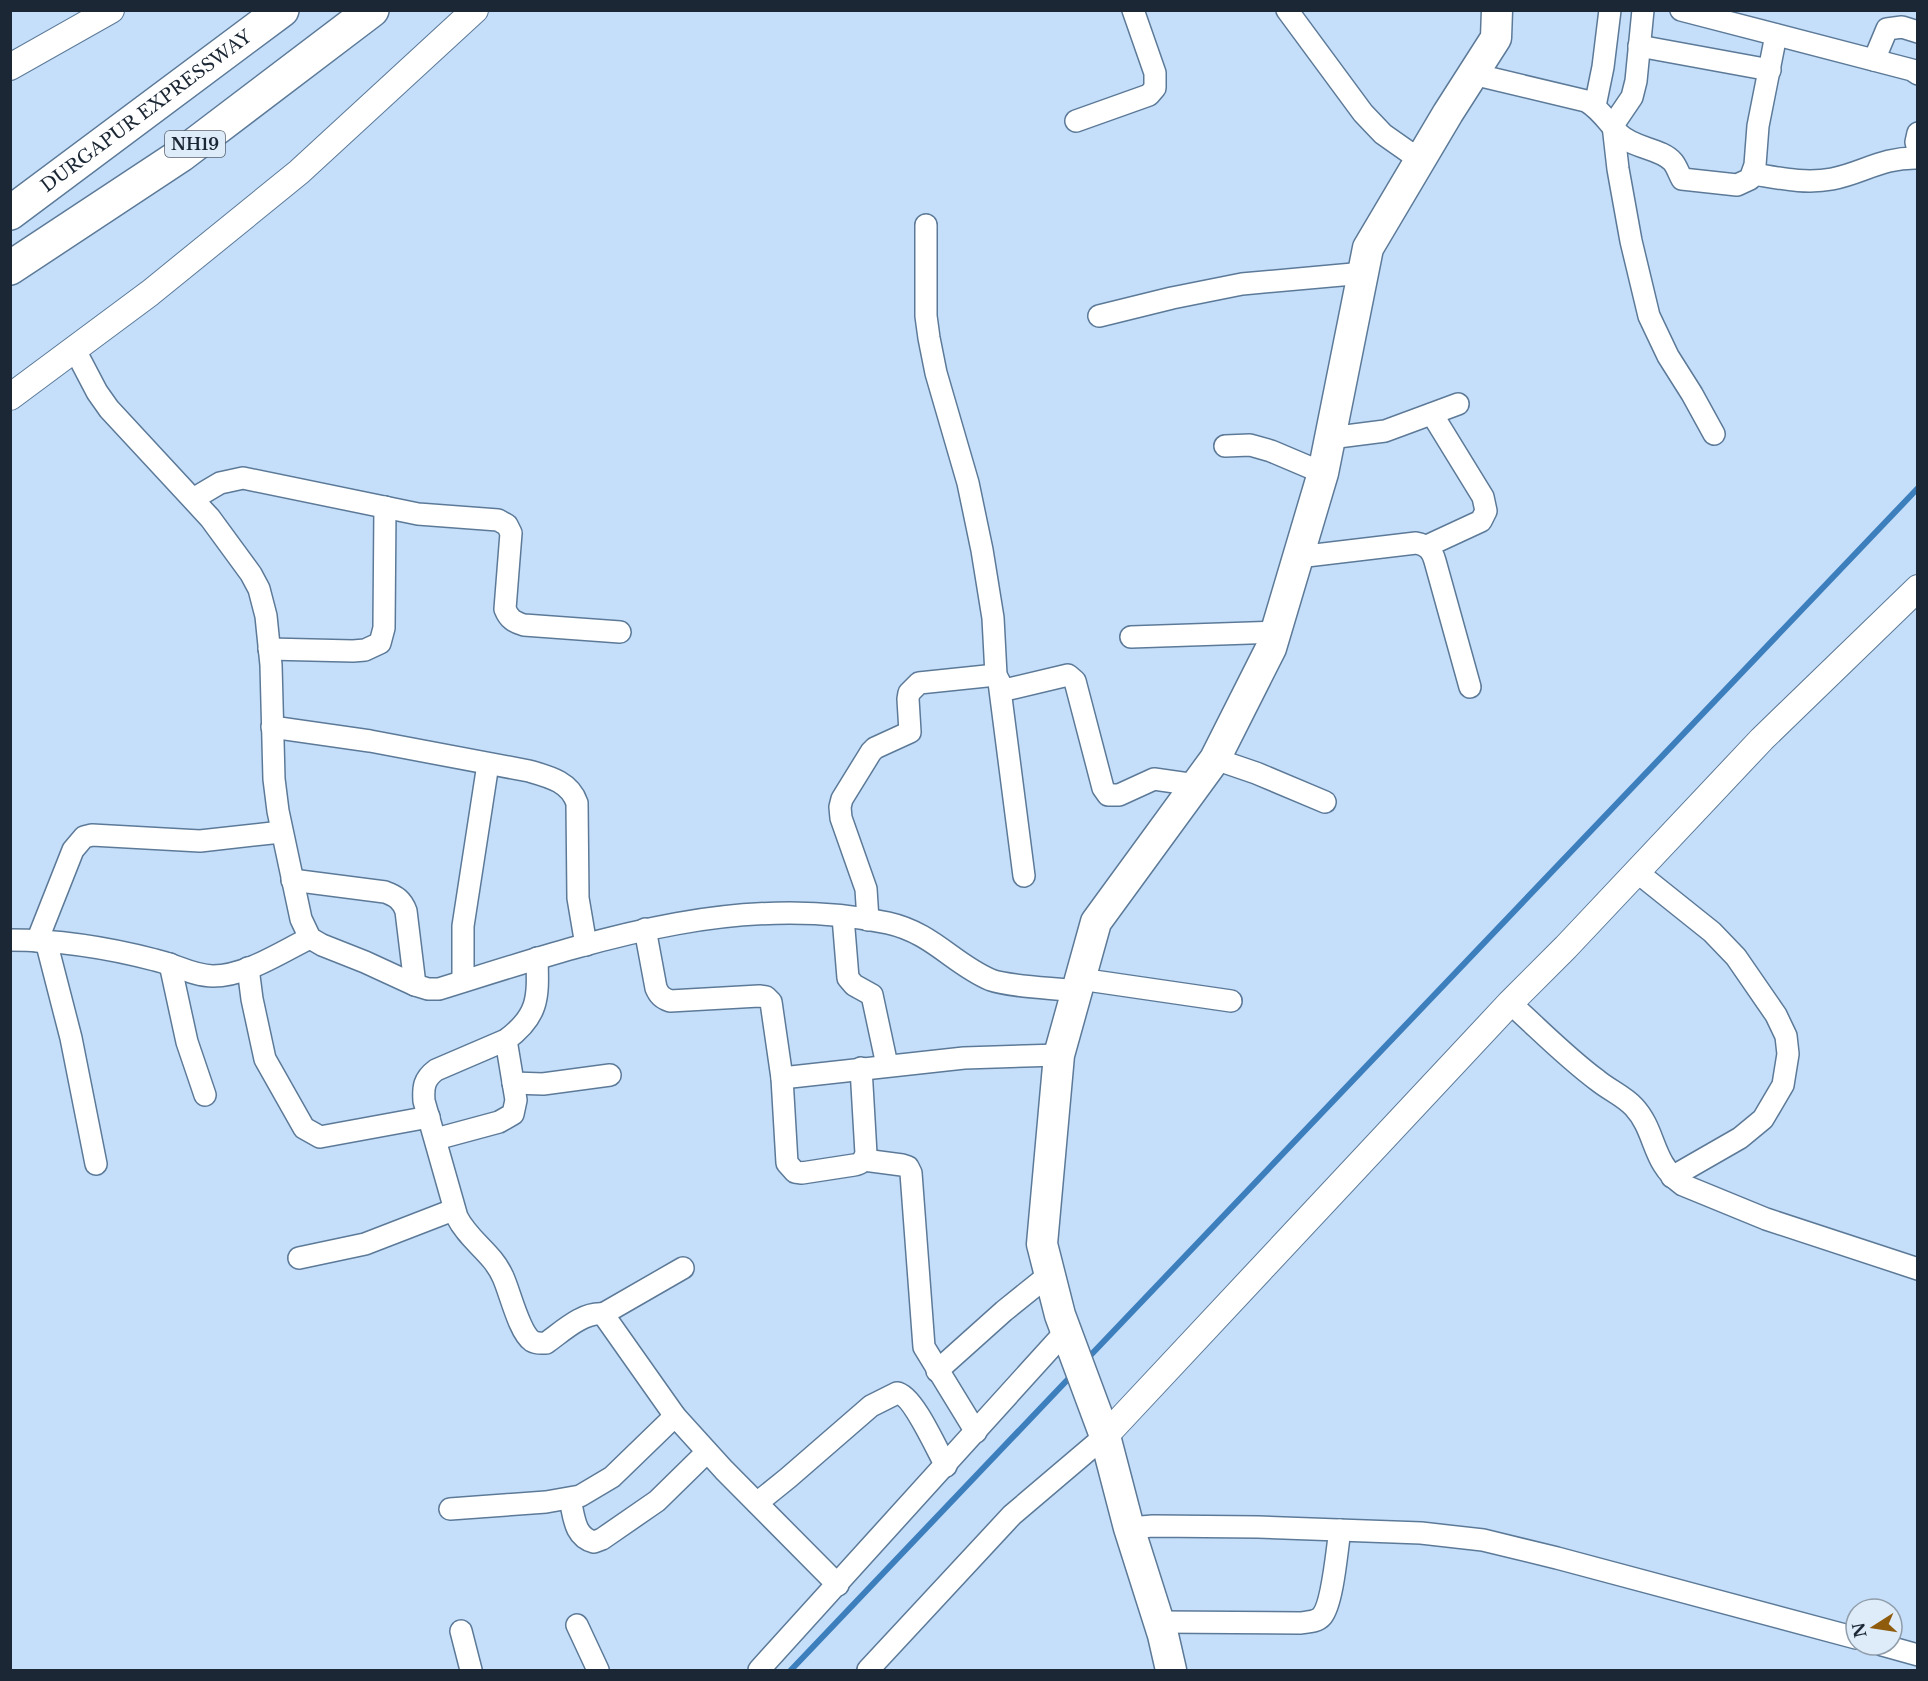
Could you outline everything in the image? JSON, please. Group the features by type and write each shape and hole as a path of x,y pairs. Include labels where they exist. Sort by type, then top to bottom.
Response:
{"highway":[{"name":"DURGAPUR EXPRESSWAY","path":"10,213 282,10"},
{"name":"NH19","path":"10,268 181,155 372,10"}],"main road":[{"path":"1171,1671 1159,1622 1129,1528 1102,1429 1068,1337 1042,1244 1059,1055 1096,922 1215,759 1271,648 1323,473 1368,248 1496,38 1497,10"}],"street":[{"path":"10,67 111,10"},
{"path":"10,397 150,293 299,172 476,10"},
{"path":"1076,122 1149,95 1155,88 1155,73 1133,10"},
{"path":"1287,10 1364,113 1383,134 1420,160"},
{"path":"1595,106 1603,67 1610,10"},
{"path":"1643,10 1632,98 1613,125 1618,169 1631,241 1649,316 1668,356 1714,434"},
{"path":"1681,10 1912,70 1917,74"},
{"path":"1874,60 1887,29 1902,27 1917,32"},
{"path":"1473,74 1586,100 1595,106 1619,134 1631,143 1674,163 1682,179 1737,185 1750,179 1753,174 1758,126 1776,35"},
{"path":"1639,46 1770,70"},
{"path":"1917,133 1917,150"},
{"path":"1753,174 1806,182 1833,179 1885,161 1917,158"},
{"path":"926,225 926,316 929,338 939,385 966,475 993,611 997,679 1024,876"},
{"path":"1099,316 1242,284 1364,273"},
{"path":"75,350 97,392 109,409 210,518 251,574 259,589 266,616 269,649 274,779 281,832 301,919 310,938 322,945 415,985 428,989 439,989 537,958 668,924 734,915 799,913 868,920 904,927 926,937 977,973 994,981 1078,985 1231,1000"},
{"path":"1330,438 1385,431 1458,404"},
{"path":"1427,546 1481,521 1486,511 1483,497 1432,414"},
{"path":"1225,446 1250,445 1323,473"},
{"path":"194,499 220,483 243,478 427,515 498,520 507,525 512,540 505,609 509,618 524,625 620,632"},
{"path":"269,649 353,651 364,650 380,643 384,628 385,507"},
{"path":"1298,557 1416,543 1427,546 1435,561 1470,687"},
{"path":"868,1671 1012,1515 1102,1429 1762,739 1917,588"},
{"path":"1131,638 1276,632"},
{"path":"997,679 1002,687 1009,689 1071,676 1075,681 1103,788 1108,795 1119,795 1154,779 1196,785"},
{"path":"868,920 866,889 841,819 842,799 875,747 910,732 908,699 914,687 925,682 997,679"},
{"path":"272,727 370,741 488,764 549,777 565,785 573,792 578,814 578,898 586,945"},
{"path":"1215,759 1326,802"},
{"path":"464,981 463,926 488,764"},
{"path":"96,1164 70,1038 41,941 73,850 84,837 92,836 200,841 281,832"},
{"path":"1637,872 1712,932 1736,957 1776,1015 1786,1036 1788,1054 1783,1085 1763,1119 1740,1138 1672,1177"},
{"path":"292,880 385,892 396,896 403,903 406,911 415,985"},
{"path":"843,917 848,978 854,985 872,995 887,1065"},
{"path":"645,929 656,988 664,999 670,1001 766,997 771,1002 774,1010 782,1078 787,1163 790,1169 802,1173 860,1164 864,1160 866,1154 861,1068"},
{"path":"10,940 41,941 108,949 214,976 248,968 310,938"},
{"path":"537,958 537,999 534,1010 514,1034 506,1040 436,1070 429,1076 424,1090 453,1210 464,1230 494,1260 524,1331 532,1341 540,1344 546,1343 583,1318 603,1314 683,1268"},
{"path":"170,964 187,1042 206,1095"},
{"path":"248,968 265,1059 303,1128 320,1137 429,1117"},
{"path":"1510,1003 1597,1081 1636,1109 1648,1130 1660,1160 1672,1177 1683,1185 1766,1219 1917,1269"},
{"path":"436,1139 507,1119 513,1114 515,1109 513,1083 506,1040"},
{"path":"782,1078 964,1058 1059,1055"},
{"path":"513,1083 543,1084 610,1075"},
{"path":"864,1160 902,1165 908,1167 911,1173 921,1332 924,1347 976,1432"},
{"path":"299,1258 365,1244 453,1210"},
{"path":"937,1371 1004,1311 1050,1274"},
{"path":"603,1314 675,1416 707,1452 838,1585"},
{"path":"759,1671 976,1432 1068,1337"},
{"path":"757,1503 871,1406 897,1393 906,1396 914,1406 946,1466"},
{"path":"450,1509 570,1499 612,1478 675,1416"},
{"path":"570,1499 578,1532 583,1538 594,1542 657,1502 707,1452"},
{"path":"1129,1528 1199,1526 1340,1530 1421,1533 1483,1540 1844,1635"},
{"path":"1159,1622 1313,1622 1321,1617 1326,1609 1340,1530"},
{"path":"577,1625 598,1671"},
{"path":"461,1631 471,1671"}],"waterway":[{"path":"1087,1359 1918,488"},
{"path":"791,1670 1072,1375"}]}
